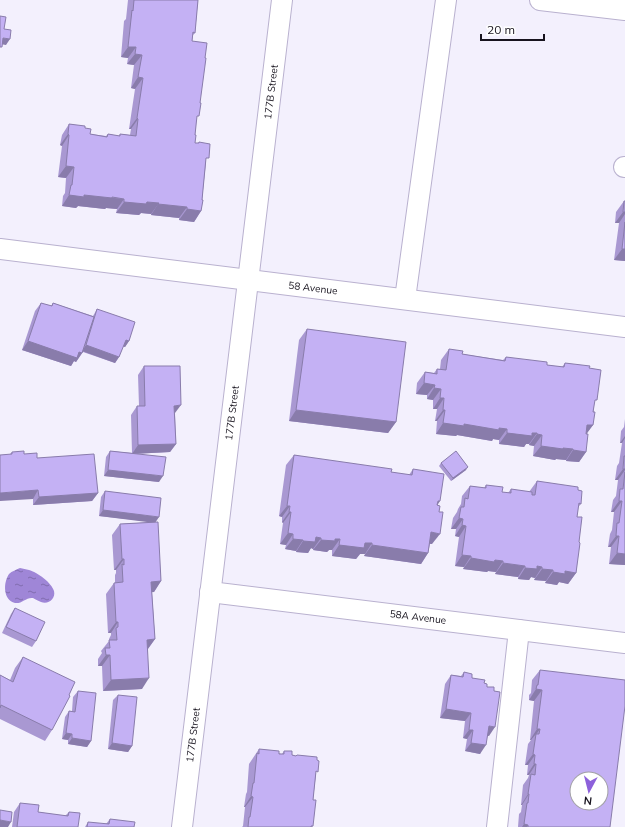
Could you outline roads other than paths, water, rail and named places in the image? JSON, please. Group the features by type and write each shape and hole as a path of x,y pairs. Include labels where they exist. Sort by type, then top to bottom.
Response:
{"street":[{"name":"177B Street","path":"182,827 282,0"},
{"path":"406,299 446,0"},
{"path":"540,0 625,10"},
{"name":"58 Avenue","path":"0,249 625,327"},
{"name":"58A Avenue","path":"210,592 625,642"},
{"path":"497,827 519,630"}],"water":[{"path":"20,568 32,571 47,581 54,591 54,597 51,601 44,603 31,598 15,603 8,598 5,591 7,578 10,573"}]}
